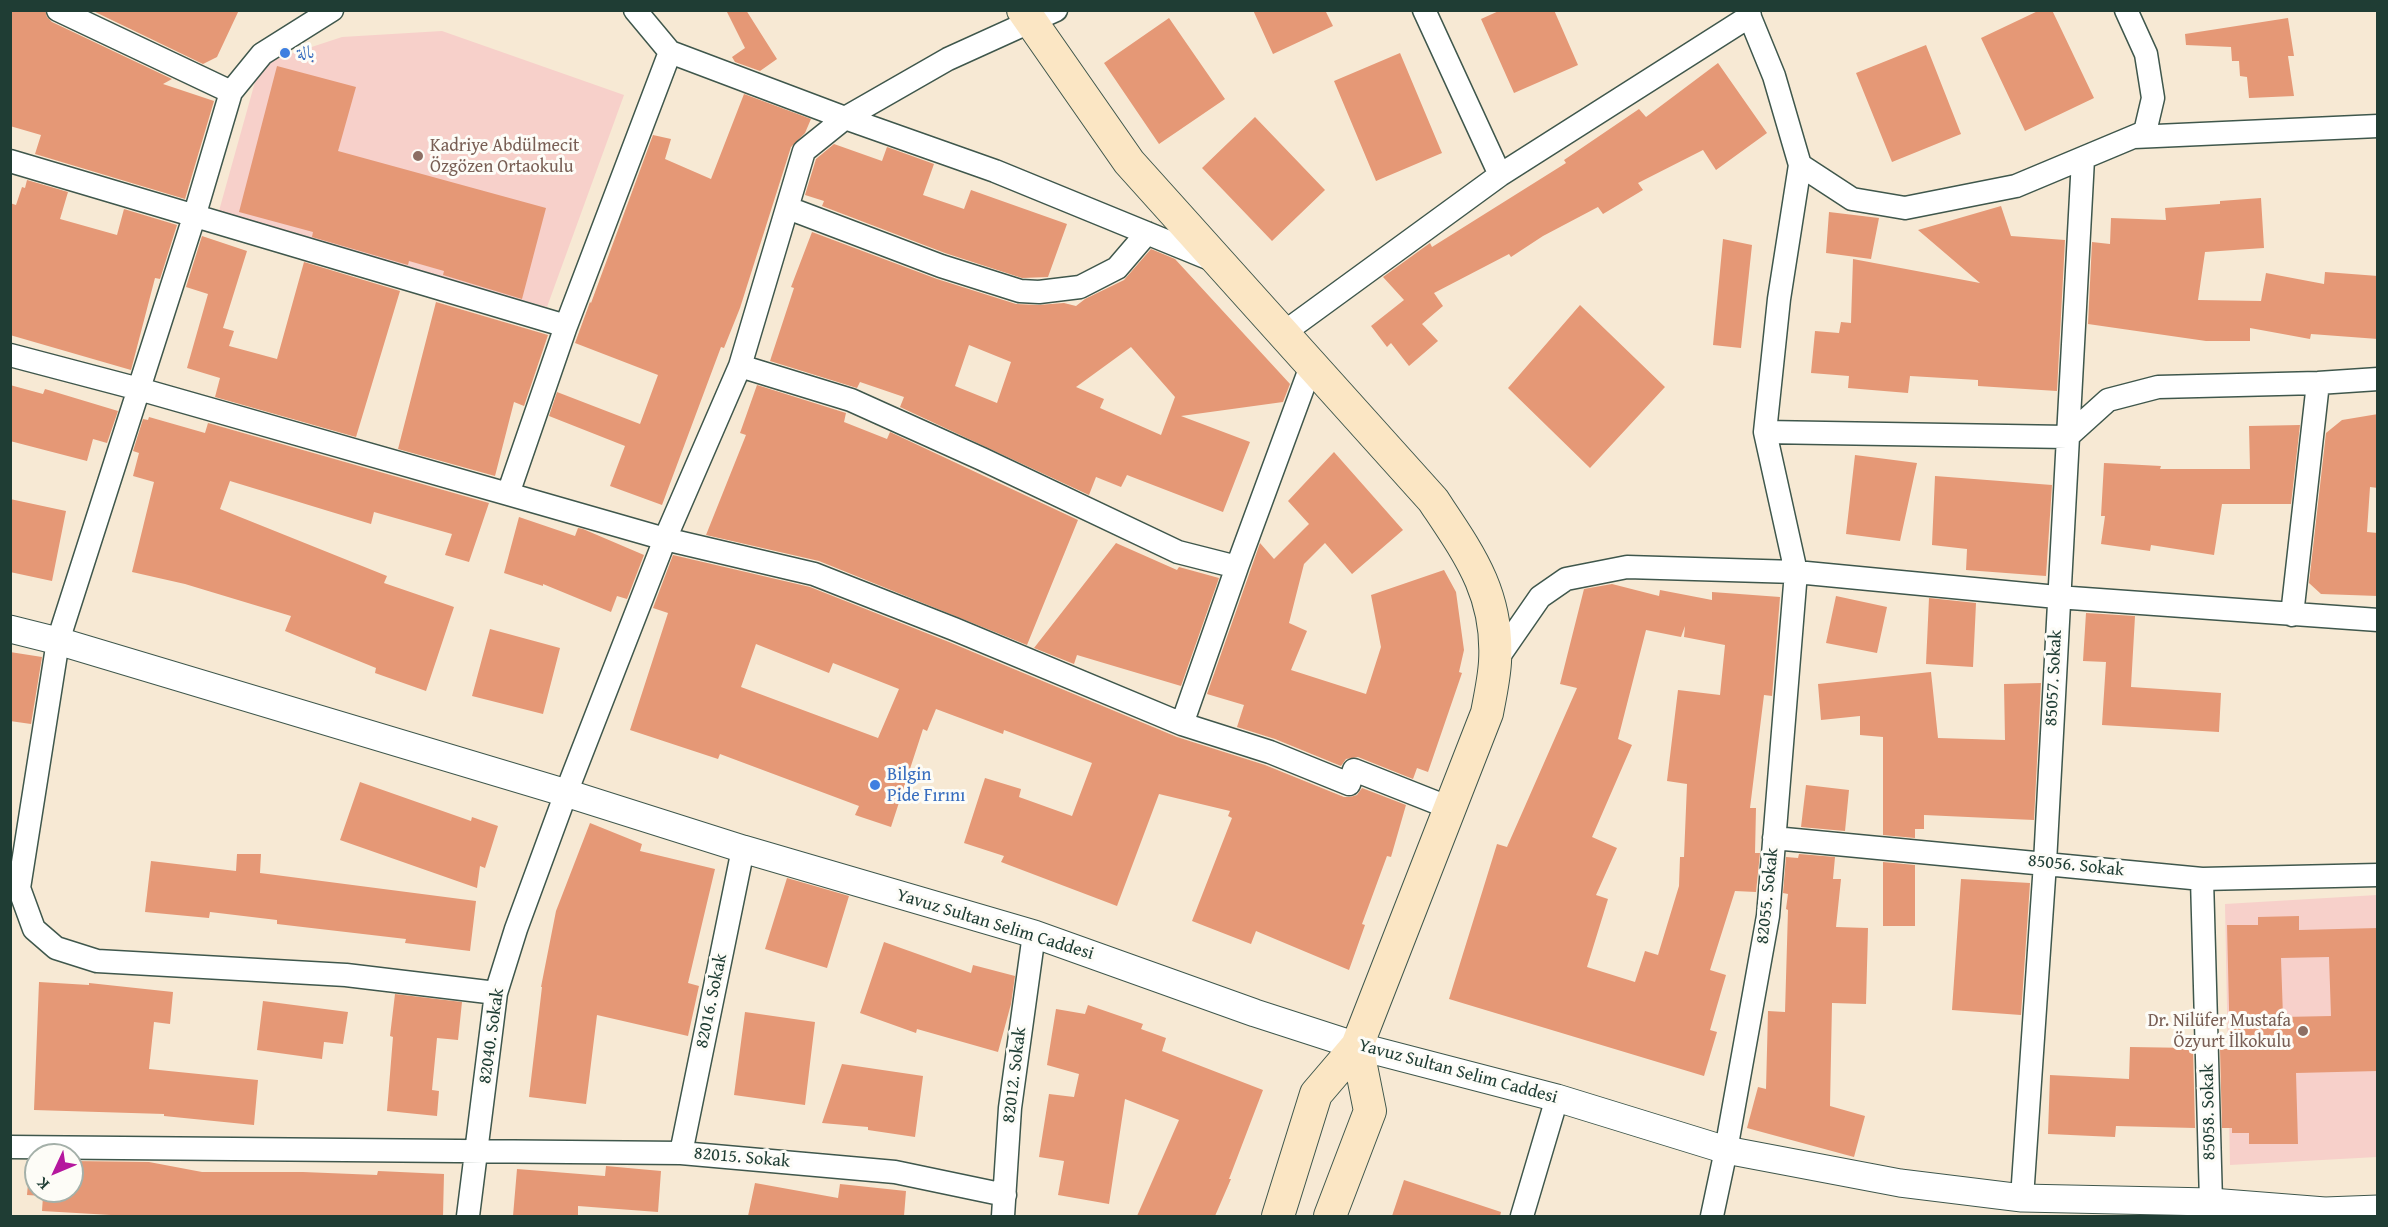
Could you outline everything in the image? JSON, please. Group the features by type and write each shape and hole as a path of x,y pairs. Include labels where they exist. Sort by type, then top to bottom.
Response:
{"main road":[{"path":"1037,14 1129,162 1433,500 1481,576 1492,611 1495,662 1487,713 1357,1046 1316,1094 1278,1216"},
{"path":"1330,1216 1370,1111 1357,1046"}],"street":[{"path":"58,10 231,92"},
{"path":"332,10 262,54 231,92 194,217 58,641 15,887 34,930 56,948 97,961 346,975 496,993"},
{"path":"635,10 670,52 845,118 995,171 1218,262"},
{"path":"1424,10 1500,175"},
{"path":"1282,334 1500,175 1748,13 1774,76 1800,165 1852,199 1905,208 2016,186 2145,132 2153,98 2146,54 2126,10"},
{"name":"82040. Sokak","path":"468,1216 496,993 516,929 566,793 665,540 740,366 804,152 845,118 948,58 1037,14"},
{"path":"508,494 566,326 670,52"},
{"path":"2134,136 2378,126"},
{"name":"85057. Sokak","path":"2022,1198 2045,863 2057,597 2083,159"},
{"path":"10,161 566,326"},
{"name":"82055. Sokak","path":"1712,1216 1768,916 1796,572 1765,432 1779,299 1800,165"},
{"path":"788,208 941,266 1020,291 1039,292 1080,287 1117,268 1147,233"},
{"path":"10,355 139,389 665,540 814,574 954,628 1182,724 1270,752 1349,784 1354,770 1450,808"},
{"path":"740,366 850,400 982,459 1178,552 1237,567"},
{"path":"1182,724 1311,366"},
{"path":"1765,432 2067,437 2108,400 2158,387 2318,383 2378,379"},
{"path":"2292,615 2318,383"},
{"path":"1495,662 1540,597 1566,579 1627,567 1796,572 2057,597 2378,620"},
{"name":"Yavuz Sultan Selim Caddesi","path":"10,629 58,641 566,793 743,849 1034,934 1255,1013 1357,1046 1557,1098 1726,1150 1900,1183 2022,1198 2211,1202 2325,1214 2378,1209"},
{"name":"85056. Sokak","path":"1774,838 2202,879 2378,875"},
{"name":"82016. Sokak","path":"681,1153 743,849"},
{"name":"85058. Sokak","path":"2202,879 2211,1202"},
{"name":"82012. Sokak","path":"1004,1206 1010,1108 1034,934"},
{"path":"1522,1216 1557,1098"},
{"name":"82015. Sokak","path":"10,1147 681,1153 895,1172 1004,1206"}],"shaded area":[{"name":"Kadriye Abdülmecit Özgözen Ortaokulu","path":"442,31 624,95 547,307 217,218 260,64 342,37"},
{"name":"Dr. Nilüfer Mustafa Özyurt İlkokulu","path":"2377,895 2377,1157 2230,1165 2225,904"}],"building":[{"path":"10,10 45,10 52,22 172,79 163,84 214,101 185,199 35,154 41,135 10,126"},
{"path":"91,10 239,10 217,57 203,64"},
{"path":"726,10 746,10 777,59 760,71 735,62 732,57 745,48"},
{"path":"1253,10 1325,10 1333,26 1273,54"},
{"path":"1501,10 1554,10 1578,65 1514,93 1481,19"},
{"path":"2040,10 2052,10 2094,98 2025,131 1981,38"},
{"path":"1169,18 1225,99 1159,144 1104,63"},
{"path":"2288,18 2294,56 2288,56 2294,96 2249,98 2247,77 2240,76 2239,61 2232,61 2231,47 2186,45 2185,34"},
{"path":"1926,45 1961,134 1892,162 1856,73"},
{"path":"1400,53 1442,153 1376,181 1334,81"},
{"path":"1718,63 1767,133 1716,170 1703,150 1638,183 1643,190 1603,214 1598,207 1543,236 1511,257 1509,254 1434,293 1443,306 1422,324 1438,341 1409,366 1391,343 1387,347 1371,326 1404,300 1383,277 1430,243 1432,247 1566,163 1564,160 1639,109 1646,117"},
{"path":"277,66 356,87 338,151 546,208 522,299 443,275 444,271 409,261 408,265 312,237 313,232 239,212"},
{"path":"744,94 811,119 805,133 791,147 740,308 724,348 721,347 662,505 610,486 625,446 549,416 557,392 640,424 658,375 575,343 653,135 671,139 665,159 711,179"},
{"path":"1255,117 1325,190 1272,241 1202,168"},
{"path":"834,144 882,161 887,147 934,164 923,195 964,209 971,190 1067,224 1048,277 1022,278 945,253 822,206 824,201 805,195 816,159"},
{"path":"27,180 68,192 60,219 117,235 124,209 177,225 160,279 155,278 131,370 10,335 10,203 16,205"},
{"path":"2261,198 2264,248 2205,252 2198,300 2261,301 2266,273 2324,284 2325,272 2378,276 2378,339 2311,334 2310,339 2250,328 2250,341 2206,341 2088,324 2092,242 2110,244 2111,218 2166,220 2165,208"},
{"path":"2001,206 2011,236 2065,240 2057,391 1978,386 1978,380 1910,376 1908,393 1848,388 1849,376 1811,373 1815,331 1839,333 1841,322 1851,323 1853,259 1980,283 1918,230"},
{"path":"1829,212 1879,218 1871,259 1826,253"},
{"path":"812,232 937,279 1016,304 1064,303 1076,306 1085,299 1124,280 1151,249 1175,259 1290,384 1283,402 1181,416 1250,442 1223,512 1127,475 1121,487 1096,477 1089,495 900,407 904,397 860,382 857,388 770,361 794,288 791,287","holes":["969,345 1011,362 997,403 955,386","1131,347 1175,397 1161,435 1100,408 1104,399 1076,387"]},
{"path":"202,236 247,251 223,328 234,331 229,346 277,359 304,262 400,291 356,437 215,397 220,378 187,368 208,294 186,287"},
{"path":"1723,239 1752,245 1741,348 1713,345"},
{"path":"436,302 548,335 524,406 514,402 495,476 398,449"},
{"path":"1580,305 1665,387 1590,468 1508,388"},
{"path":"10,385 43,394 45,389 118,411 107,443 93,439 87,461 10,441"},
{"path":"757,385 846,413 844,422 887,439 890,432 1078,520 1027,645 819,561 706,535 746,435 740,433"},
{"path":"2378,414 2378,488 2370,487 2367,532 2378,533 2378,596 2321,594 2309,583 2326,433 2342,420"},
{"path":"149,417 205,433 208,423 489,503 469,562 445,555 452,534 374,512 371,524 230,481 220,509 387,576 384,583 454,607 426,691 375,673 376,668 285,631 291,616 185,584 132,572 154,482 133,476 139,453 133,451 143,419 148,420"},
{"path":"2300,425 2291,504 2222,504 2214,555 2151,545 2150,551 2101,544 2105,516 2101,516 2104,463 2161,466 2160,469 2250,469 2249,426"},
{"path":"1334,452 1403,530 1352,574 1325,543 1304,564 1289,623 1307,631 1291,670 1366,694 1381,647 1371,595 1444,570 1456,592 1464,650 1459,672 1462,673 1428,772 1417,768 1413,779 1358,757 1346,759 1341,766 1275,739 1237,727 1244,705 1207,694 1260,543 1274,559 1309,524 1288,501"},
{"path":"1855,455 1917,463 1900,541 1846,534"},
{"path":"1935,476 2052,485 2046,576 1966,570 1967,549 1932,545"},
{"path":"10,499 66,511 52,581 10,572"},
{"path":"519,517 575,536 578,528 583,529 644,555 627,599 617,596 611,612 543,584 543,586 504,573"},
{"path":"1116,543 1177,570 1179,567 1219,578 1181,686 1077,655 1074,664 1034,648"},
{"path":"673,555 810,587 1177,737 1265,765 1344,797 1357,795 1362,788 1406,805 1391,857 1387,856 1362,924 1365,925 1349,970 1256,931 1251,944 1192,921 1232,818 1228,816 1230,811 1159,794 1117,906 1001,862 1004,856 964,843 985,778 1021,789 1019,797 1072,816 1092,763 1004,730 1003,734 936,709 927,731 923,729 891,827 855,815 859,806 720,754 718,759 630,730 668,613 653,608","holes":["756,644 829,673 833,663 899,689 878,738 741,687"]},
{"path":"1612,584 1659,596 1660,590 1712,600 1712,592 1780,597 1772,696 1764,695 1750,808 1756,808 1755,853 1760,853 1756,892 1735,891 1710,970 1726,975 1710,1030 1717,1032 1704,1076 1449,999 1497,844 1507,847 1577,688 1560,684 1584,589","holes":["1685,626 1684,637 1725,645 1720,695 1678,690 1667,781 1687,784 1684,857 1680,857 1679,886 1658,955 1645,951 1635,982 1587,967 1608,899 1596,895 1617,848 1592,837 1632,745 1618,739 1646,630 1681,637"]},
{"path":"1836,596 1887,607 1877,653 1826,643"},
{"path":"1929,598 1976,603 1973,667 1926,664"},
{"path":"2086,613 2135,616 2131,687 2221,693 2219,732 2102,725 2106,662 2083,661"},
{"path":"490,629 560,648 543,714 472,696"},
{"path":"10,652 42,657 31,724 10,721"},
{"path":"1931,672 1938,738 2005,740 2004,684 2041,683 2034,820 1924,815 1924,829 1915,829 1915,838 1883,835 1883,737 1860,735 1860,716 1821,720 1818,684"},
{"path":"360,782 471,821 472,817 498,826 485,868 480,866 477,888 340,840"},
{"path":"1806,785 1849,790 1845,831 1801,827"},
{"path":"590,823 642,844 640,851 715,869 688,983 699,986 688,1036 597,1015 586,1104 529,1097 541,987 556,911"},
{"path":"237,854 261,854 260,873 476,901 470,951 405,943 406,939 277,924 277,920 210,912 209,918 145,912 151,861 236,871"},
{"path":"1799,854 1835,857 1833,879 1841,879 1836,927 1868,928 1866,1004 1832,1003 1830,1106 1865,1116 1854,1157 1747,1128 1758,1087 1766,1089 1768,1011 1785,1012 1788,894 1783,893 1786,857 1798,858"},
{"path":"1883,862 1915,865 1915,926 1883,926"},
{"path":"787,878 849,896 827,968 765,949"},
{"path":"1961,879 2030,883 2021,1015 1952,1010"},
{"name":"Dr. Nilüfer Mustafa Özyurt İlkokulu","path":"2299,916 2299,930 2378,928 2378,1071 2296,1073 2298,1144 2249,1144 2249,1133 2232,1133 2232,1128 2222,1128 2220,1049 2230,1049 2227,925 2258,925 2258,917","holes":["2329,957 2331,1016 2283,1017 2281,958"]},
{"path":"884,942 971,973 973,965 1015,976 1011,1004 998,1052 917,1029 916,1033 860,1013"},
{"path":"39,982 89,985 89,983 173,992 170,1024 154,1022 149,1069 258,1080 254,1125 164,1116 164,1114 34,1110"},
{"path":"395,994 462,1002 458,1040 437,1038 432,1090 439,1091 437,1116 387,1111 393,1037 390,1036"},
{"path":"263,1001 348,1012 343,1044 324,1042 322,1059 257,1050"},
{"path":"1088,1005 1143,1024 1141,1029 1166,1038 1162,1051 1263,1090 1215,1216 1137,1216 1179,1120 1125,1099 1109,1204 1058,1195 1064,1161 1039,1157 1049,1094 1074,1097 1079,1074 1047,1065 1056,1009 1085,1014"},
{"path":"745,1012 815,1022 805,1105 734,1095"},
{"path":"2130,1047 2193,1048 2195,1128 2116,1126 2115,1137 2048,1134 2050,1075 2129,1079"},
{"path":"842,1064 923,1076 915,1137 868,1130 868,1127 822,1123"},
{"path":"84,1161 149,1162 202,1172 377,1175 378,1171 444,1174 443,1216 128,1216 42,1211 43,1203 84,1203"},
{"path":"606,1166 661,1171 658,1212 578,1206 578,1216 513,1216 517,1169 605,1176"},
{"path":"1404,1180 1501,1212 1500,1216 1392,1216"},
{"path":"755,1183 838,1198 840,1184 906,1191 904,1216 748,1216"}],"place":[{"name":"بالة","path":"285,53"},
{"name":"Kadriye Abdülmecit Özgözen Ortaokulu","path":"418,156"},
{"name":"Bilgin Pide Fırını","path":"875,785"},
{"name":"Dr. Nilüfer Mustafa Özyurt İlkokulu","path":"2303,1031"}]}
